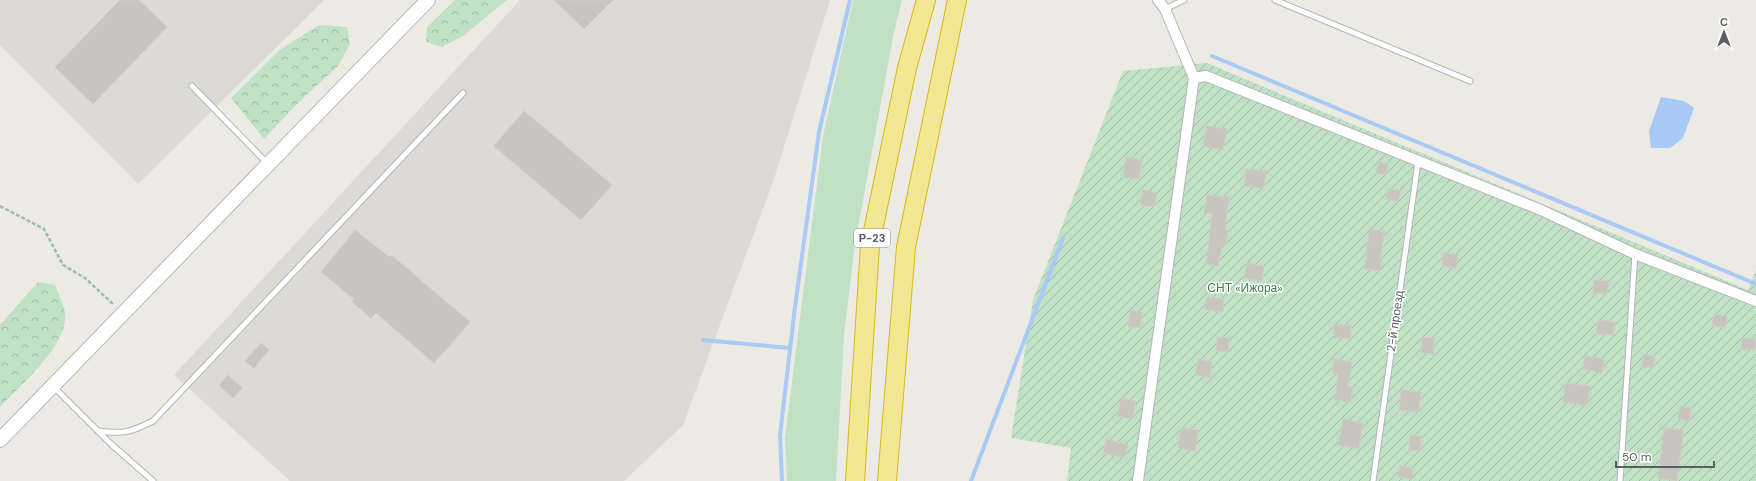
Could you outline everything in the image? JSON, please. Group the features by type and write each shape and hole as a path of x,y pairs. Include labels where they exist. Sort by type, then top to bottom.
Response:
{"highway":[{"name":"Р-23","path":"855,481 870,245 907,68 926,0"},
{"name":"Р-23","path":"887,481 906,247 958,2"}],"street":[{"path":"0,440 428,0"},
{"path":"1138,481 1194,78 1166,10 1158,0"},
{"path":"1194,78 1206,76 1541,210 1635,254 1756,301"}],"lane":[{"path":"1166,10 1184,0"},
{"path":"1275,0 1470,81"},
{"path":"192,86 269,164"},
{"path":"98,431 121,434 133,431 153,421 463,93"},
{"name":"2-й проезд","path":"1373,481 1418,162"},
{"path":"1620,481 1635,254"},
{"path":"53,386 98,431 153,481"}],"path":[{"path":"0,206 44,229 63,265 85,278 123,314"}],"shaded area":[{"path":"0,0 324,0 138,184 0,45"},
{"path":"520,0 830,0 774,179 683,425 624,481 290,481 174,375"}],"green space":[{"path":"455,0 507,0 463,36 442,47 426,42 427,27"},
{"path":"853,0 902,0 894,32 855,244 844,336 836,481 787,481 785,438 823,136"},
{"path":"319,25 347,27 350,44 338,66 297,104 264,139 231,98 281,49"},
{"name":"СНТ «Ижора»","path":"1207,63 1748,290 1756,270 1756,481 1067,481 1071,448 1011,438 1033,300 1123,71"},
{"path":"38,282 55,285 65,312 64,324 60,337 42,363 0,407 0,325"}],"water":[{"path":"1661,97 1684,101 1694,108 1683,138 1670,148 1651,148 1649,131"}],"building":[{"path":"120,0 139,0 167,27 93,104 55,67"},
{"path":"554,0 613,0 584,29"},
{"path":"524,111 612,185 581,220 494,146"},
{"path":"1207,126 1227,129 1223,150 1203,146"},
{"path":"1126,157 1142,160 1139,179 1123,177"},
{"path":"1379,161 1388,164 1386,175 1376,173"},
{"path":"1246,169 1266,171 1264,188 1244,186"},
{"path":"1388,189 1401,191 1398,202 1386,199"},
{"path":"1143,190 1157,193 1154,207 1140,204"},
{"path":"1207,195 1229,197 1225,230 1228,230 1226,246 1222,246 1218,266 1206,264 1212,214 1204,213"},
{"path":"1369,229 1385,232 1380,257 1382,258 1380,271 1365,269"},
{"path":"355,230 389,257 391,255 470,322 434,363 376,313 371,318 352,302 354,299 321,272"},
{"path":"1443,253 1458,254 1456,268 1442,266"},
{"path":"1247,263 1264,266 1262,281 1244,278"},
{"path":"1594,280 1609,281 1607,294 1593,293"},
{"path":"1207,297 1224,299 1223,312 1205,310"},
{"path":"1130,310 1142,312 1140,328 1128,327"},
{"path":"1714,314 1727,316 1725,328 1712,326"},
{"path":"1598,320 1615,322 1613,335 1596,334"},
{"path":"1334,325 1351,325 1351,338 1334,338"},
{"path":"1217,337 1229,338 1228,352 1216,351"},
{"path":"1422,337 1434,338 1433,354 1421,353"},
{"path":"1742,338 1756,339 1755,350 1741,350"},
{"path":"261,343 269,350 254,368 245,361"},
{"path":"1644,354 1655,356 1653,368 1642,367"},
{"path":"1585,356 1604,359 1602,373 1583,369"},
{"path":"1198,359 1212,362 1210,377 1195,375"},
{"path":"1334,359 1352,362 1348,387 1353,387 1351,402 1335,400 1338,374 1332,373"},
{"path":"228,375 242,388 233,398 219,385"},
{"path":"1565,383 1590,386 1587,405 1563,402"},
{"path":"1401,390 1421,392 1419,412 1399,410"},
{"path":"1121,398 1136,401 1132,419 1117,416"},
{"path":"1679,407 1691,408 1690,421 1678,419"},
{"path":"1343,419 1363,423 1359,449 1338,445"},
{"path":"1181,428 1198,430 1195,451 1178,448"},
{"path":"1664,428 1684,430 1677,481 1658,478"},
{"path":"1410,435 1421,436 1420,451 1409,450"},
{"path":"1107,439 1128,445 1124,458 1103,453"},
{"path":"1400,466 1413,468 1412,479 1398,477"}],"waterway":[{"path":"782,481 780,435 795,307 819,132 850,0"},
{"path":"1212,56 1756,284"},
{"path":"971,481 1063,238"},
{"path":"703,340 790,348"}]}
